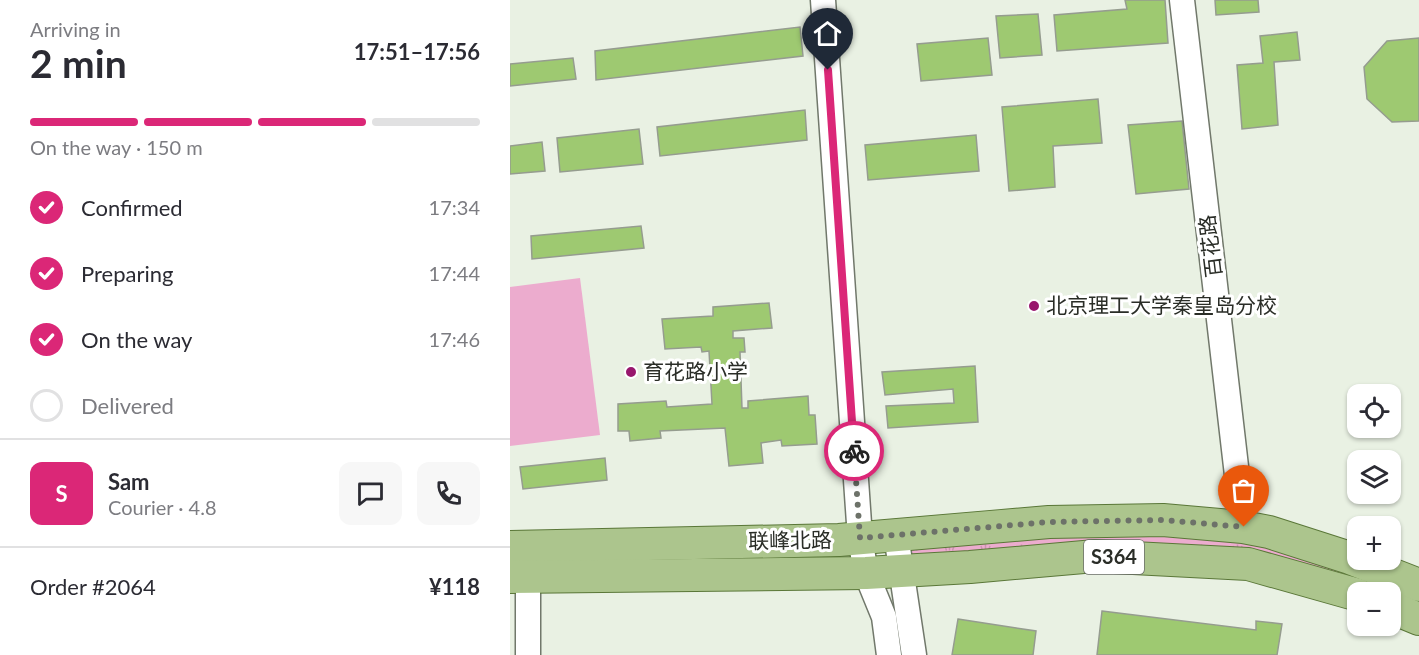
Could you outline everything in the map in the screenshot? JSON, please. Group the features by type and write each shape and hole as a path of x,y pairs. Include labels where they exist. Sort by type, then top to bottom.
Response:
{"main road":[{"name":"联峰北路","path":"519,562 839,540 1049,522 1163,520 1244,527 1269,532 1350,558 1419,585"},
{"name":"联峰北路","path":"519,562 866,573 1095,556 1248,564 1347,592"},
{"path":"1401,612 1419,619"}],"street":[{"path":"823,0 860,538 866,573 884,617 889,655"},
{"name":"百花路","path":"1182,0 1244,527"},
{"path":"896,535 914,655"},
{"path":"519,562 528,655"}],"green space":[{"path":"580,278 600,435 510,446 510,287"},
{"path":"1141,530 1233,536 1381,582 1347,583 1314,571 907,561 904,545"},
{"path":"1401,588 1419,594 1419,609 1401,598"}],"building":[{"path":"1125,0 1165,0 1168,43 1057,51 1054,15 1127,9"},
{"path":"1215,0 1258,0 1259,12 1216,15"},
{"path":"1038,14 1042,55 1000,58 996,16"},
{"path":"800,27 803,56 596,80 595,51"},
{"path":"1297,32 1300,60 1274,62 1278,125 1242,129 1237,65 1263,63 1260,36"},
{"path":"988,38 992,75 921,81 917,44"},
{"path":"1419,38 1419,121 1392,122 1367,99 1364,67 1387,41"},
{"path":"573,58 576,79 510,86 510,64"},
{"path":"1098,99 1102,143 1053,146 1055,187 1009,191 1002,107"},
{"path":"805,110 807,140 660,156 657,127"},
{"path":"1182,121 1189,189 1136,194 1128,125"},
{"path":"639,129 643,164 560,172 557,138"},
{"path":"976,135 979,171 868,180 865,145"},
{"path":"542,142 545,171 510,174 510,146"},
{"path":"641,226 644,248 532,259 531,236"},
{"path":"769,303 772,328 733,331 733,338 744,338 745,352 740,352 742,408 748,408 748,401 808,396 809,415 815,415 817,444 782,446 781,440 761,443 763,463 729,466 725,428 660,431 661,438 630,441 629,431 618,431 618,404 666,401 667,407 712,404 709,351 702,352 701,347 665,349 662,319 713,316 713,307"},
{"path":"975,366 978,422 888,428 886,406 954,403 953,389 885,395 882,372"},
{"path":"605,458 607,480 523,489 520,467"},
{"path":"1102,611 1256,630 1256,621 1282,624 1277,655 1097,655"},
{"path":"958,619 1036,631 1033,655 952,655"}],"way so far":[{"path":"854,451 860,538 1049,522 1163,520 1244,527"}],"place":[{"name":"北京理工大学秦皇岛分校","path":"1034,306"},
{"name":"育花路小学","path":"631,372"}],"route":[{"path":"828,70 854,451"}]}
